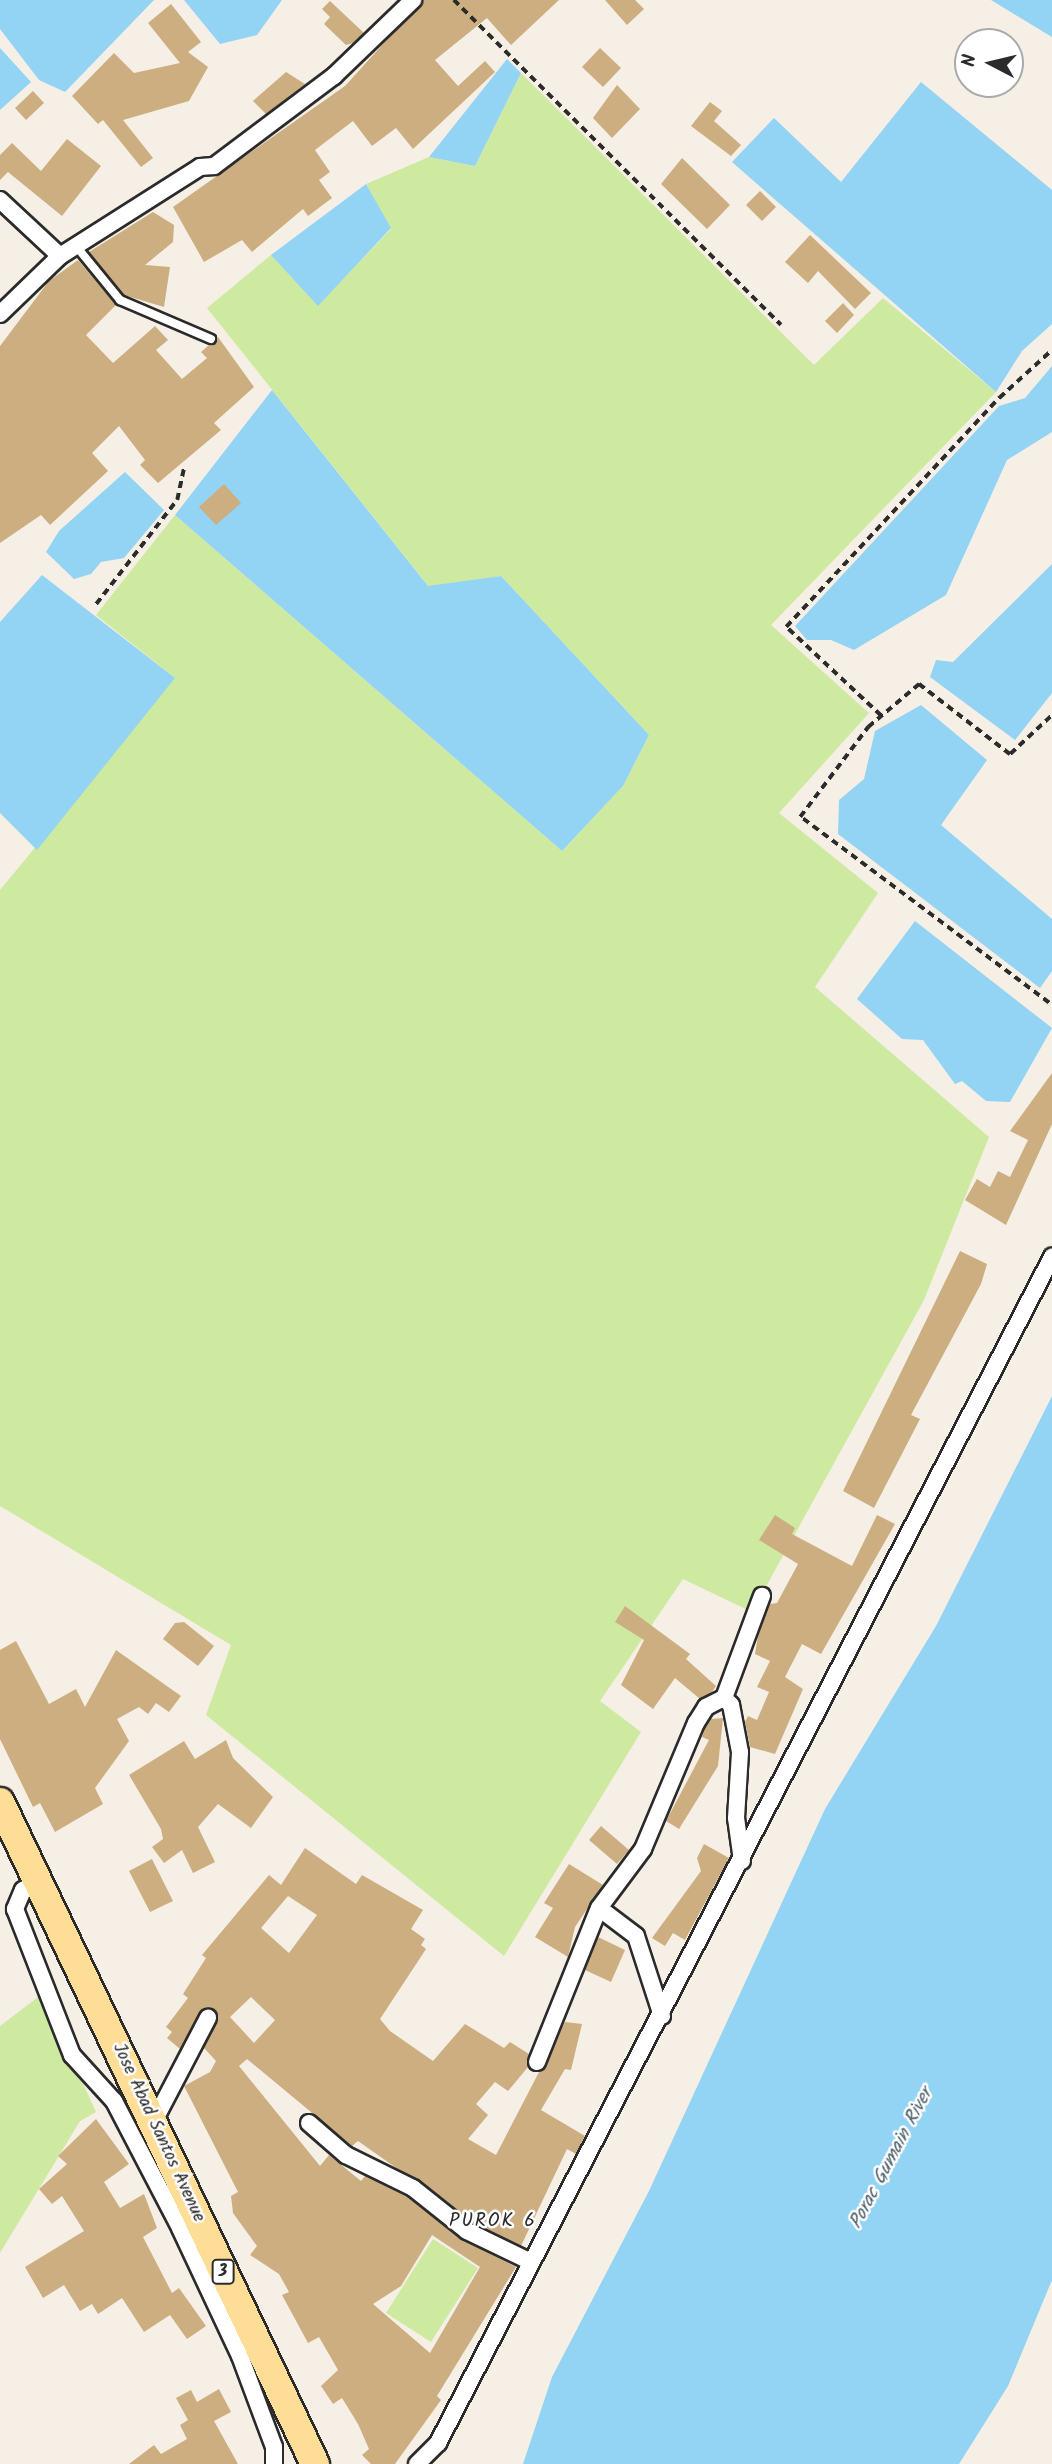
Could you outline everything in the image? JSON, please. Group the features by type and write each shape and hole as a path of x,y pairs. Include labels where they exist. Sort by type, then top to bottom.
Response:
{"highway":[{"name":"Jose Abad Santos Avenue","path":"0,1802 315,2464"}],"street":[{"path":"0,314 60,257 200,167 214,166 334,76 413,0"},
{"path":"0,200 60,257"},
{"path":"417,2464 438,2443 662,2016 1052,1257"},
{"path":"537,2062 599,1908 643,1849 696,1723 706,1707 724,1698 762,1597"},
{"path":"724,1698 731,1704 740,1752 736,1818 742,1861"},
{"path":"38,1882 23,1890 15,1909 72,2056 114,2101 180,2228 240,2356 274,2447 274,2464"},
{"path":"599,1908 636,1936 662,2016"},
{"path":"153,2123 208,2018"},
{"path":"309,2123 346,2155 413,2188 467,2231 531,2262"}],"lane":[{"path":"76,246 120,300 211,339"}],"path":[{"path":"454,0 781,325"},
{"path":"881,716 786,627 999,398 1052,350"},
{"path":"96,604 177,500 184,467"},
{"path":"1049,1003 800,817 881,716 919,684 1010,754 1052,715"}],"green space":[{"path":"521,73 814,365 883,298 996,392 771,625 869,713 779,813 878,893 815,987 989,1137 924,1300 752,1612 683,1579 600,1701 641,1732 504,1956 206,1715 231,1645 0,1506 0,890 175,678 96,615 175,515 562,851 623,786 649,735 501,576 429,587 207,308 271,255 318,305 391,229 366,184 429,157 475,166"},
{"path":"42,1994 96,2112 80,2121 0,2253 0,2026"},
{"path":"433,2239 478,2268 431,2342 386,2313"}],"water":[{"path":"0,0 154,0 65,92 39,80 0,29"},
{"path":"184,0 282,0 257,35 220,44"},
{"path":"991,0 1052,0 1052,37"},
{"path":"0,48 31,82 0,110"},
{"path":"507,59 521,73 475,166 429,157"},
{"path":"921,82 1052,190 1052,324 1022,351 996,392 732,162 774,118 841,182"},
{"path":"366,184 391,228 318,306 271,255"},
{"path":"1052,366 1052,432 1007,460 946,595 854,650 831,640 807,640 795,626 999,406 1025,398"},
{"path":"272,390 428,586 501,576 649,735 623,786 562,851 175,515"},
{"path":"125,472 164,510 124,558 101,562 91,574 74,579 46,552 59,531"},
{"path":"1052,564 1052,693 1015,740 930,677 936,660 953,662"},
{"path":"42,575 175,678 37,850 0,813 0,622"},
{"path":"921,705 987,760 941,825 1052,919 1052,971 1040,988 838,834 839,800 864,779 875,731"},
{"path":"915,921 1052,1028 1010,1102 986,1101 962,1081 955,1084 923,1040 902,1039 857,999"},
{"name":"Porac Gumain River","path":"1052,1396 1052,2280 1008,2386 959,2464 523,2464 552,2377 649,2191 825,1809 936,1626"}],"building":[{"path":"423,0 559,0 511,45 487,18 435,60 458,86 485,61 495,72 413,149 396,128 372,146 353,121 315,150 330,172 319,180 332,198 308,216 303,209 252,252 242,240 204,262 173,207 345,86"},
{"path":"605,0 635,0 644,9 627,25"},
{"path":"330,1 364,33 353,43 346,45 324,24 330,17 322,9"},
{"path":"171,4 201,42 188,52 208,67 189,101 123,120 153,158 141,167 103,120 98,124 72,96 114,53 134,73 180,63 148,23"},
{"path":"600,48 621,68 603,87 582,67"},
{"path":"286,72 305,84 266,114 253,101"},
{"path":"617,85 640,109 612,138 593,118"},
{"path":"33,91 44,103 26,120 15,108"},
{"path":"710,102 722,111 714,121 741,145 731,156 691,126"},
{"path":"67,139 101,166 62,216 8,172 0,180 0,155 12,143 41,171"},
{"path":"682,158 730,205 707,229 661,184"},
{"path":"760,191 776,207 762,221 746,205"},
{"path":"153,212 174,225 173,242 145,265 170,267 164,307 124,295 89,252"},
{"path":"810,235 871,293 855,309 818,271 808,283 785,262"},
{"path":"78,260 116,305 86,335 113,363 155,326 168,340 156,350 182,379 207,358 201,352 218,337 254,387 214,423 221,430 158,483 140,465 145,460 119,426 92,453 108,471 50,525 41,515 0,543 0,346 49,281"},
{"path":"843,303 854,315 837,333 825,321"},
{"path":"224,484 241,503 216,525 199,507"},
{"path":"1052,1073 1052,1124 1006,1225 965,1200 977,1179 990,1187 998,1171 1010,1177 1028,1140 1010,1131"},
{"path":"960,1251 987,1264 981,1284 911,1415 920,1419 874,1508 843,1491"},
{"path":"775,1515 795,1528 792,1534 852,1566 877,1515 895,1524 821,1654 802,1644 785,1677 803,1689 775,1754 750,1747 745,1722 748,1716 757,1720 769,1692 757,1687 770,1661 755,1654 758,1636 770,1604 777,1603 798,1564 759,1540"},
{"path":"625,1606 690,1654 686,1659 716,1686 711,1693 700,1699 675,1678 653,1709 621,1685 644,1640 615,1622"},
{"path":"184,1622 214,1646 198,1666 163,1639 175,1623"},
{"path":"16,1641 49,1704 76,1689 85,1707 116,1650 181,1696 169,1712 156,1703 148,1714 139,1707 117,1719 129,1741 95,1788 103,1804 55,1832 40,1803 33,1807 0,1739 0,1650"},
{"path":"723,1718 718,1766 679,1829 666,1821 709,1740 702,1737 705,1728 711,1719"},
{"path":"226,1740 233,1758 273,1797 251,1828 218,1804 198,1827 215,1862 193,1873 182,1850 164,1863 152,1847 163,1839 161,1829 129,1775 184,1741 195,1759"},
{"path":"601,1826 629,1850 617,1864 589,1840"},
{"path":"704,1844 729,1858 685,1940 673,1933 665,1946 652,1938 701,1871 697,1858"},
{"path":"305,1848 356,1884 362,1875 423,1910 411,1929 425,1939 421,1945 426,1949 380,2019 390,2031 433,2061 465,2024 504,2048 510,2042 529,2054 528,2067 508,2091 495,2082 476,2104 488,2115 468,2139 496,2155 565,2022 582,2024 571,2070 565,2069 541,2110 585,2136 576,2154 567,2149 521,2246 473,2222 358,2141 352,2146 247,2059 239,2066 320,2166 329,2155 361,2181 365,2176 407,2197 461,2239 516,2267 437,2396 441,2400 395,2464 371,2464 362,2455 369,2449 358,2424 342,2398 333,2404 321,2386 338,2370 319,2337 308,2343 282,2295 289,2292 279,2274 250,2255 257,2246 233,2213 231,2196 238,2192 184,2086 210,2072 216,2061 204,2048 217,2013 202,2010 180,2049 167,2038 172,2032 166,2027 188,1998 183,1994 206,1958 202,1955 269,1875 281,1885","holes":["288,1896 317,1915 289,1953 261,1928","251,1997 275,2020 254,2043 230,2017","432,2235 480,2267 430,2353 373,2304 401,2286"]},
{"path":"152,1859 173,1901 150,1912 129,1871"},
{"path":"569,1864 603,1885 575,1927 568,1957 535,1937 553,1908 544,1903"},
{"path":"598,1937 625,1950 611,1982 585,1970"},
{"path":"96,2119 129,2164 104,2182 120,2208 144,2194 157,2228 143,2237 172,2293 179,2288 206,2326 187,2339 170,2315 144,2332 122,2298 98,2314 92,2304 80,2311 64,2285 43,2298 25,2267 84,2231 62,2196 52,2204 39,2189 67,2164 58,2156"},
{"path":"219,2389 231,2412 214,2421 238,2464 129,2464 154,2445 161,2454 187,2439 180,2425 188,2420 176,2398 191,2390 197,2402"}],"district":[{"name":"PUROK 6","path":"493,2222"}]}
